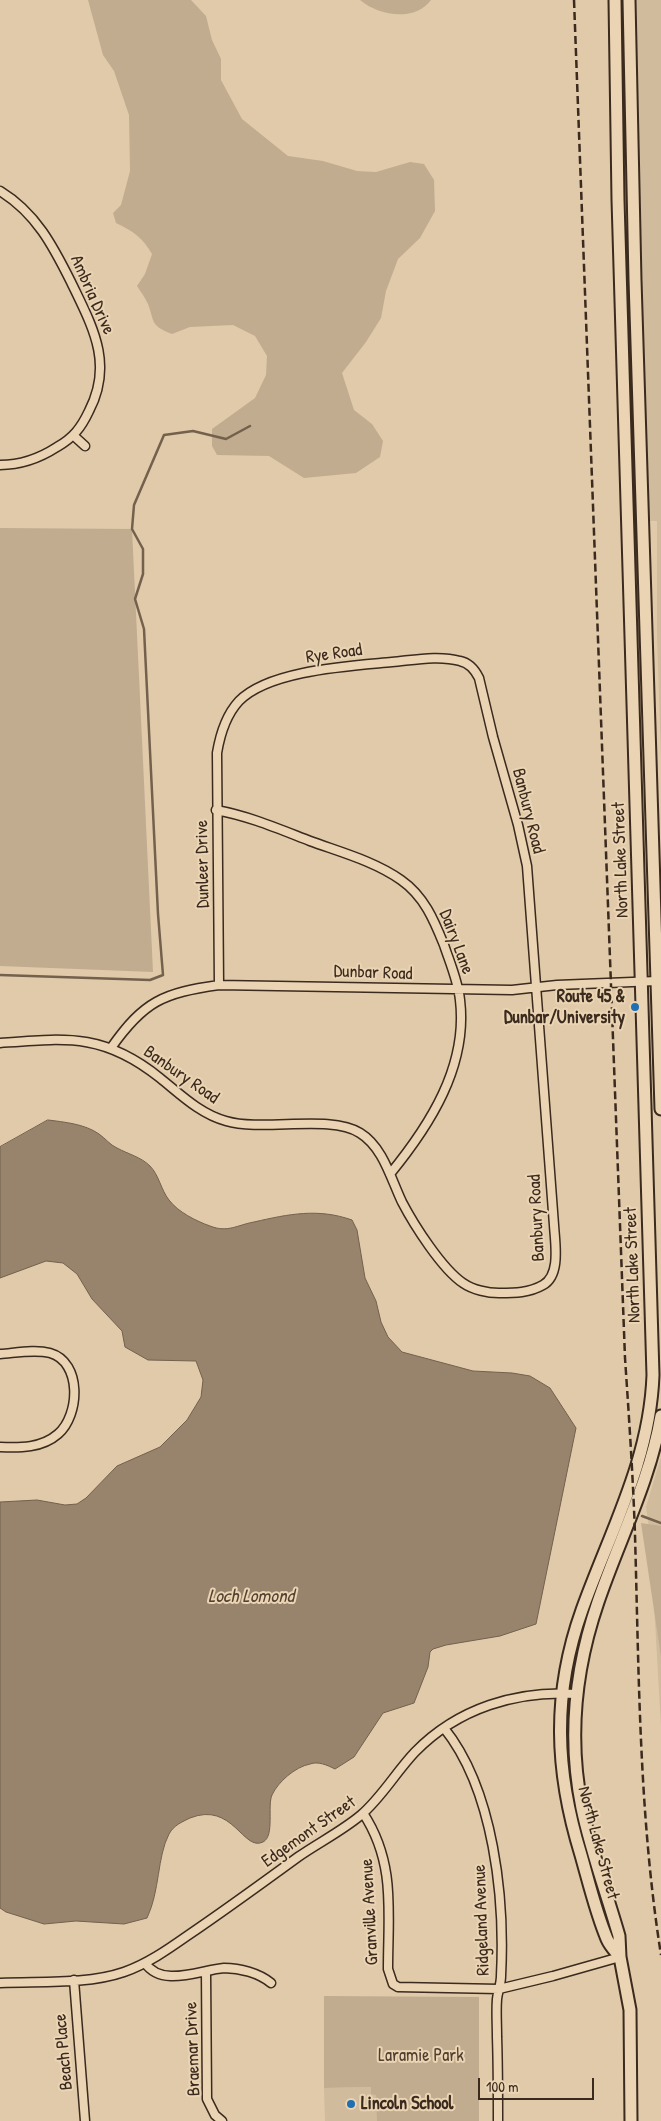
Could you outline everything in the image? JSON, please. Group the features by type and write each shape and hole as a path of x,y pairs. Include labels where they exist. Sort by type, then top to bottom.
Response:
{"main road":[{"name":"North Lake Street","path":"615,0 618,200 654,1350 652,1395 647,1431 636,1470 582,1610 569,1653 562,1693 560,1753 571,1824 607,1940 620,1957"},
{"name":"North Lake Street","path":"629,0 661,1109"},
{"name":"North Lake Street","path":"631,2121 630,2010 620,1957 619,1936 585,1820 574,1741 577,1694 590,1626 648,1468 661,1416"}],"street":[{"name":"Ambria Drive","path":"0,191 26,210 49,239 93,329 100,356 98,390 87,415 74,436 36,459 22,463 0,465"},
{"path":"74,436 85,446"},
{"name":"Rye Road","path":"219,744 225,723 239,701 258,688 288,677 350,666 443,658 461,661 469,665 476,671 479,678"},
{"name":"Banbury Road","path":"0,1043 72,1040 104,1045 152,1071 209,1115 226,1121 245,1124 330,1125 351,1128 371,1142 390,1174 403,1204 424,1237 440,1260 464,1284 484,1292 514,1293 531,1290 545,1284 554,1269 555,1234 527,866 479,678"},
{"name":"Dunleer Drive","path":"218,985 216,810 219,744"},
{"name":"Dairy Lane","path":"216,810 242,815 356,858 401,880 427,906 435,922 458,990 461,1025 459,1049 451,1075 435,1110 423,1131 390,1174"},
{"name":"Dunbar Road","path":"111,1048 142,1010 153,1003 186,990 218,985 512,990 642,981 657,982"},
{"path":"0,1354 42,1352 57,1356 70,1373 75,1400 70,1418 58,1434 42,1444 28,1447 0,1447"},
{"name":"Edgemont Street","path":"0,1983 105,1977 124,1972 145,1962 212,1919 363,1813 415,1752 444,1728 469,1713 492,1703 532,1694 577,1694"},
{"name":"Ridgeland Avenue","path":"444,1728 455,1741 478,1788 492,1838 496,1865 501,1978 497,1998 498,2121"},
{"name":"Granville Avenue","path":"363,1813 374,1830 382,1849 387,1871 388,1969 393,1984 407,1989 499,1989"},
{"path":"499,1989 620,1957"},
{"path":"145,1962 155,1973 164,1975 231,1968 262,1976 271,1983"},
{"name":"Braemar Drive","path":"206,1972 207,2099 216,2115 222,2121"},
{"name":"Beach Place","path":"74,1980 85,2121"}],"shaded area":[{"path":"618,0 661,0 661,758 657,634 657,521 633,521"},
{"path":"661,1457 661,1726 650,1534 646,1507"},
{"name":"Lincoln School","path":"378,2087 378,2121 325,2121 324,2088"}],"green space":[{"path":"88,0 191,0 206,16 212,40 221,59 221,80 242,119 288,156 323,161 357,171 376,172 410,162 424,164 434,180 435,211 420,238 398,259 386,291 381,318 366,342 342,373 354,410 372,424 383,441 380,457 356,473 304,478 269,456 217,455 212,446 212,429 255,398 266,375 267,356 255,336 233,325 190,327 172,334 154,323 147,301 137,286 145,274 152,254 137,236 116,223 113,213 121,205 130,171 129,115 114,71 103,55"},
{"path":"360,0 431,0 416,12 397,14 377,10"},
{"path":"0,528 132,529 153,972 0,966"},
{"path":"641,1523 661,1526 661,1657"},
{"name":"Laramie Park","path":"324,1996 479,1997 479,2121 377,2121 376,2095 371,2094 371,2087 324,2088"}],"water":[{"name":"Loch Lomond","path":"48,1120 87,1128 99,1134 114,1147 143,1160 153,1170 166,1196 177,1208 199,1222 216,1228 227,1229 279,1217 315,1213 339,1216 352,1220 357,1230 365,1278 376,1301 381,1322 388,1337 402,1352 473,1371 530,1376 550,1388 576,1428 536,1624 500,1636 433,1649 430,1652 428,1667 414,1703 383,1713 354,1757 335,1769 319,1763 304,1766 293,1772 278,1785 271,1800 269,1834 263,1842 256,1843 249,1840 227,1821 217,1816 205,1815 181,1822 171,1831 165,1843 154,1897 147,1918 124,1924 76,1921 44,1924 6,1912 0,1908 0,1502 37,1500 65,1505 77,1504 86,1498 117,1466 160,1447 187,1420 201,1397 203,1380 196,1361 148,1360 125,1347 122,1331 92,1299 77,1274 63,1263 46,1261 0,1278 0,1147"}],"waterway":[{"path":"0,975 150,980 163,975 158,914 144,629 135,599 143,574 143,549 132,529 134,505 164,435 193,431 226,439 250,426"},
{"path":"642,1516 661,1523"}],"railway":[{"path":"574,0 625,1358 634,1513 641,1746 648,1851 661,1955"}],"place":[{"name":"Route 45 & Dunbar/University","path":"635,1007"},
{"name":"Lincoln School","path":"351,2104"}]}
